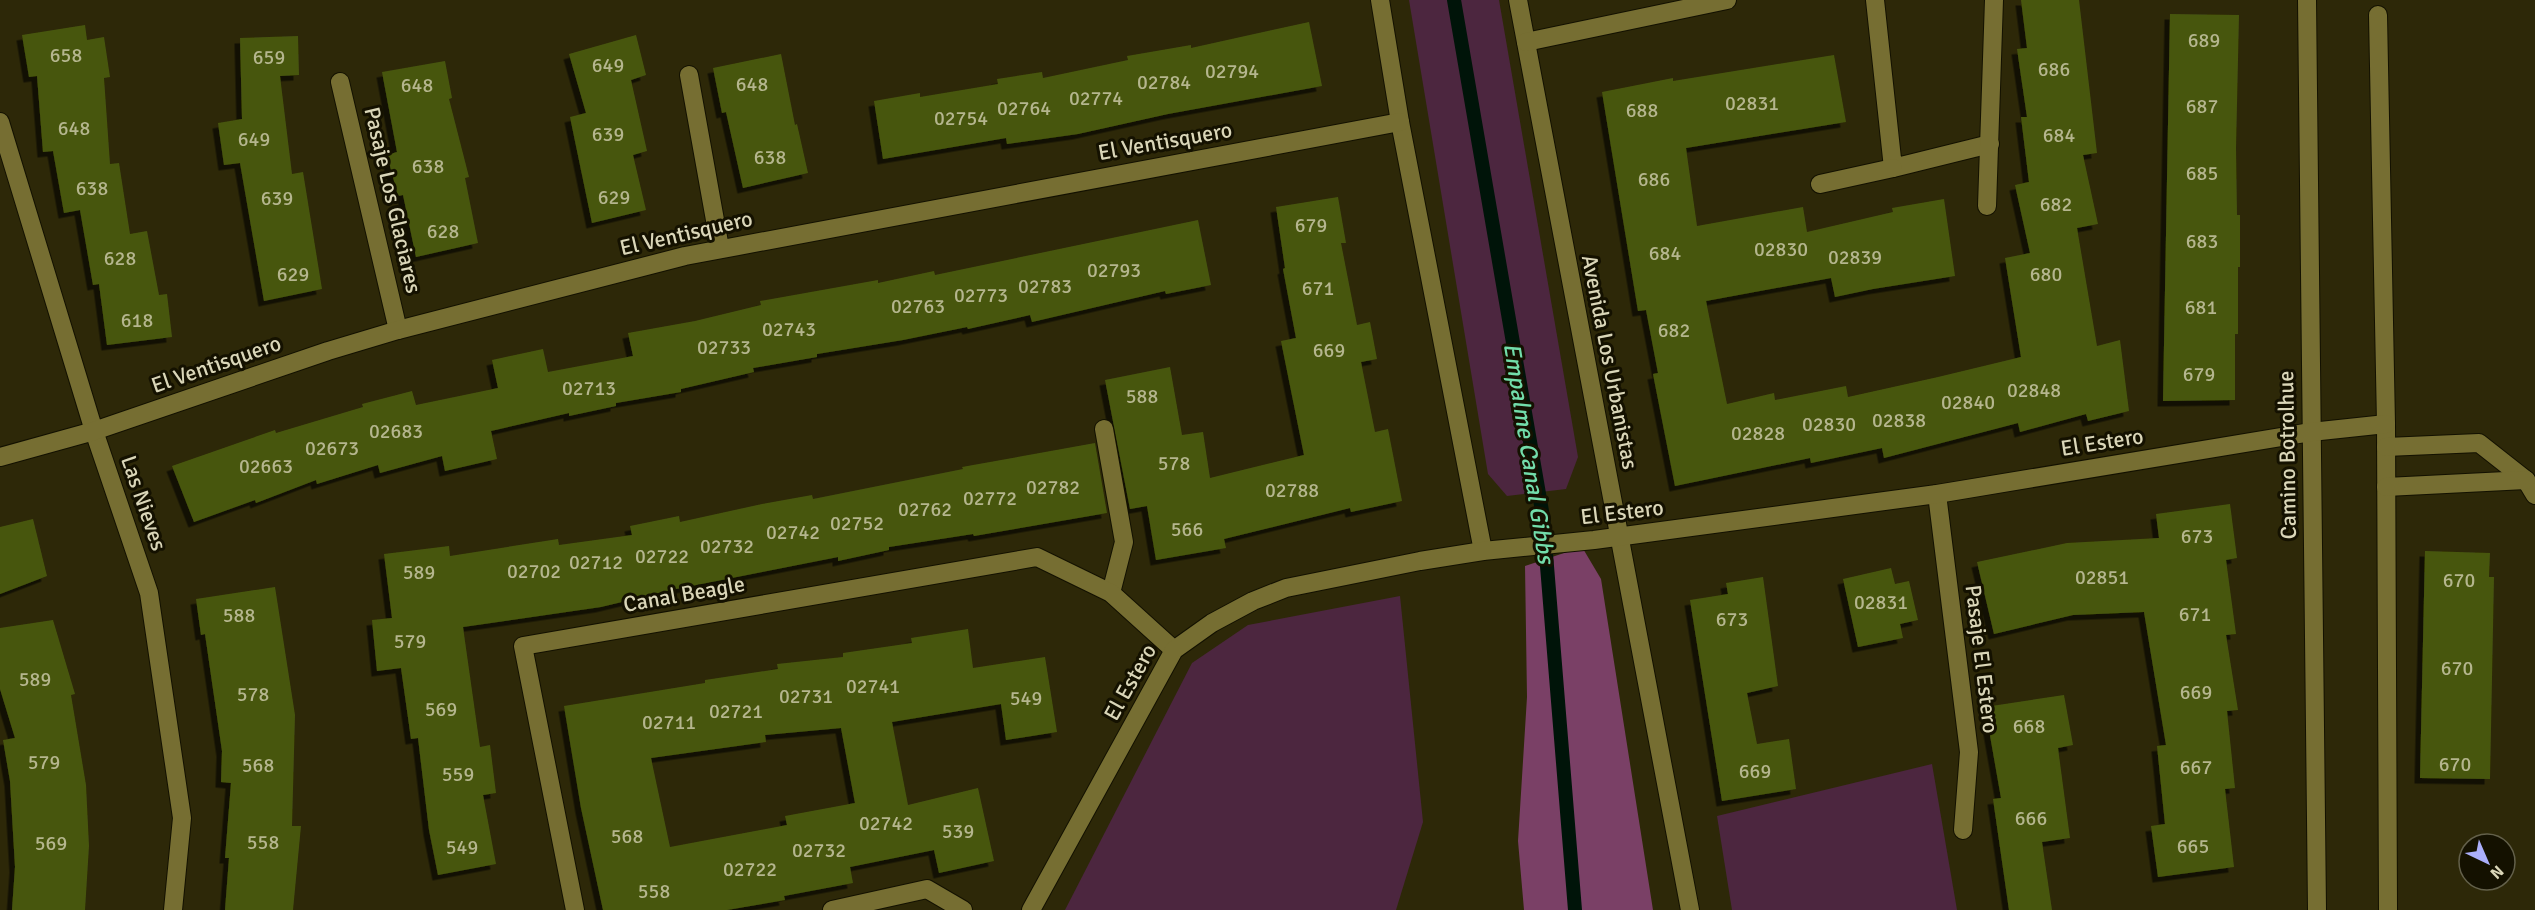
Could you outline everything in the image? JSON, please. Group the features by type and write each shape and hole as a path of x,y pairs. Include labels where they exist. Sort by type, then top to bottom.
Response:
{"street":[{"path":"1380,0 1400,122 1483,551"},
{"name":"Avenida Los Urbanistas","path":"1518,0 1690,910"},
{"path":"1526,42 1727,0"},
{"path":"1875,0 1893,168"},
{"path":"1987,206 1994,0"},
{"name":"Camino Botrolhue","path":"2307,0 2317,910"},
{"path":"2378,15 2386,424 2388,910"},
{"path":"689,75 720,248"},
{"name":"Pasaje Los Glaciares","path":"340,81 398,330"},
{"name":"Las Nieves","path":"0,122 94,431 149,593 182,818 173,910"},
{"name":"El Ventisquero","path":"0,457 94,431 328,351 398,330 720,248 1400,122"},
{"path":"1820,184 1990,144"},
{"name":"El Estero","path":"1031,910 1174,650 1212,623 1253,601 1287,588 1483,551 1618,537 1937,494 2311,432 2386,424"},
{"path":"1104,429 1124,542 1111,593"},
{"path":"2386,447 2479,443 2531,487"},
{"path":"2386,487 2531,487"},
{"name":"Pasaje El Estero","path":"1937,494 1969,752 1963,830"},
{"name":"Canal Beagle","path":"575,910 523,646 1037,557 1111,593 1174,650"},
{"path":"832,910 927,889 963,910"}],"shaded area":[{"path":"1409,0 1499,0 1578,457 1566,489 1507,496 1488,474"},
{"path":"1582,547 1601,579 1653,910 1524,910 1518,841 1527,697 1525,566"},
{"path":"1400,596 1423,822 1396,910 1065,910 1192,663 1248,625"},
{"path":"1932,764 1957,910 1732,910 1717,816"}],"building":[{"path":"2021,0 2079,0 2097,153 2083,155 2098,224 2077,228 2097,346 2120,340 2129,411 2088,421 2086,414 2020,432 2018,423 1884,458 1882,448 1811,463 1810,458 1675,486 1653,374 1658,373 1646,310 1638,311 1602,92 1673,78 1673,81 1834,55 1846,122 1686,148 1697,226 1803,207 1807,232 1893,212 1892,208 1944,199 1955,276 1835,297 1831,278 1706,301 1727,404 1774,393 1775,400 1846,386 1848,397 2021,357 2005,258 2030,253 2015,185 2029,182 2021,117 2027,117 2017,49 2027,48"},
{"path":"2170,14 2239,15 2236,148 2240,267 2238,267 2238,334 2235,334 2235,400 2163,401"},
{"path":"1309,22 1322,86 1168,114 1078,134 1007,144 1006,138 883,159 874,101 920,93 920,97 998,84 997,79 1042,72 1043,78 1128,60 1127,56 1191,45 1191,48"},
{"path":"85,25 87,40 104,37 110,77 104,78 110,164 119,163 130,234 147,231 159,295 167,294 172,337 107,345 99,284 93,285 80,210 64,213 53,151 43,152 37,76 29,77 22,35"},
{"path":"636,35 646,75 631,80 647,151 633,155 646,210 592,223 570,117 586,113 569,54"},
{"path":"298,36 299,75 280,76 292,174 303,172 322,289 264,301 240,163 224,165 218,123 242,119 240,38"},
{"path":"781,54 795,125 797,124 808,173 743,188 726,112 722,113 713,68"},
{"path":"445,61 452,98 449,99 469,177 465,178 478,243 416,257 403,195 398,196 387,155 397,152 382,72"},
{"path":"1338,197 1346,243 1341,243 1357,325 1370,322 1377,359 1361,362 1375,432 1388,429 1402,501 1351,512 1350,508 1224,539 1226,548 1156,560 1147,506 1130,509 1105,380 1170,367 1182,435 1203,432 1210,478 1304,455 1281,341 1296,338 1283,269 1285,268 1276,207"},
{"path":"1198,220 1211,285 1166,294 1165,291 1032,322 1030,315 968,329 967,327 817,354 817,357 753,368 754,372 681,389 681,392 616,403 616,406 569,416 569,413 491,431 497,459 445,471 442,456 380,473 378,465 317,484 316,480 256,503 255,500 194,522 172,466 275,430 276,433 363,407 362,404 412,391 416,405 498,388 492,360 543,349 548,372 633,356 628,333 695,321 761,305 760,301 878,280 878,283 934,271 935,275"},
{"path":"1095,443 1107,513 974,536 973,534 889,547 889,550 838,561 838,557 676,589 601,607 463,627 480,747 490,745 496,793 483,795 496,864 438,875 429,830 418,738 411,739 401,668 377,671 372,620 392,618 384,554 449,546 450,556 558,539 559,545 632,535 630,526 679,516 680,522 812,495 813,499 963,469 962,467"},
{"path":"2230,504 2237,558 2226,560 2236,634 2226,635 2238,710 2227,711 2235,788 2225,789 2234,867 2158,877 2151,826 2165,824 2157,746 2166,745 2144,612 2073,615 1994,634 1977,562 2067,543 2159,538 2156,514"},
{"path":"33,519 47,576 0,594 0,527"},
{"path":"2425,551 2490,553 2489,577 2494,577 2490,779 2420,778"},
{"path":"1891,568 1895,584 1909,581 1918,620 1900,624 1903,638 1858,647 1843,579"},
{"path":"1763,577 1778,686 1747,693 1757,744 1789,739 1796,789 1722,801 1690,600 1728,594 1726,583"},
{"path":"275,587 295,715 292,826 301,826 293,910 225,910 229,858 225,858 231,783 221,782 222,751 205,634 201,635 196,599"},
{"path":"53,620 75,694 71,695 86,785 89,846 85,910 12,910 15,867 10,781 3,740 15,738 0,689 0,628"},
{"path":"968,629 973,668 1045,657 1057,732 1006,740 1001,704 892,722 908,805 978,788 994,861 939,873 934,850 850,867 853,883 784,896 785,900 727,910 603,910 581,808 564,706 778,669 777,664 843,657 843,653 912,643 911,638","holes":["841,728 855,803 785,816 787,825 670,847 651,758 766,742 765,735"]},
{"path":"2064,695 2073,745 2058,748 2070,838 2042,842 2052,910 2009,910 1993,799 2001,798 1985,707"}],"waterway":[{"name":"Empalme Canal Gibbs","path":"1454,0 1543,517 1575,910"}]}
